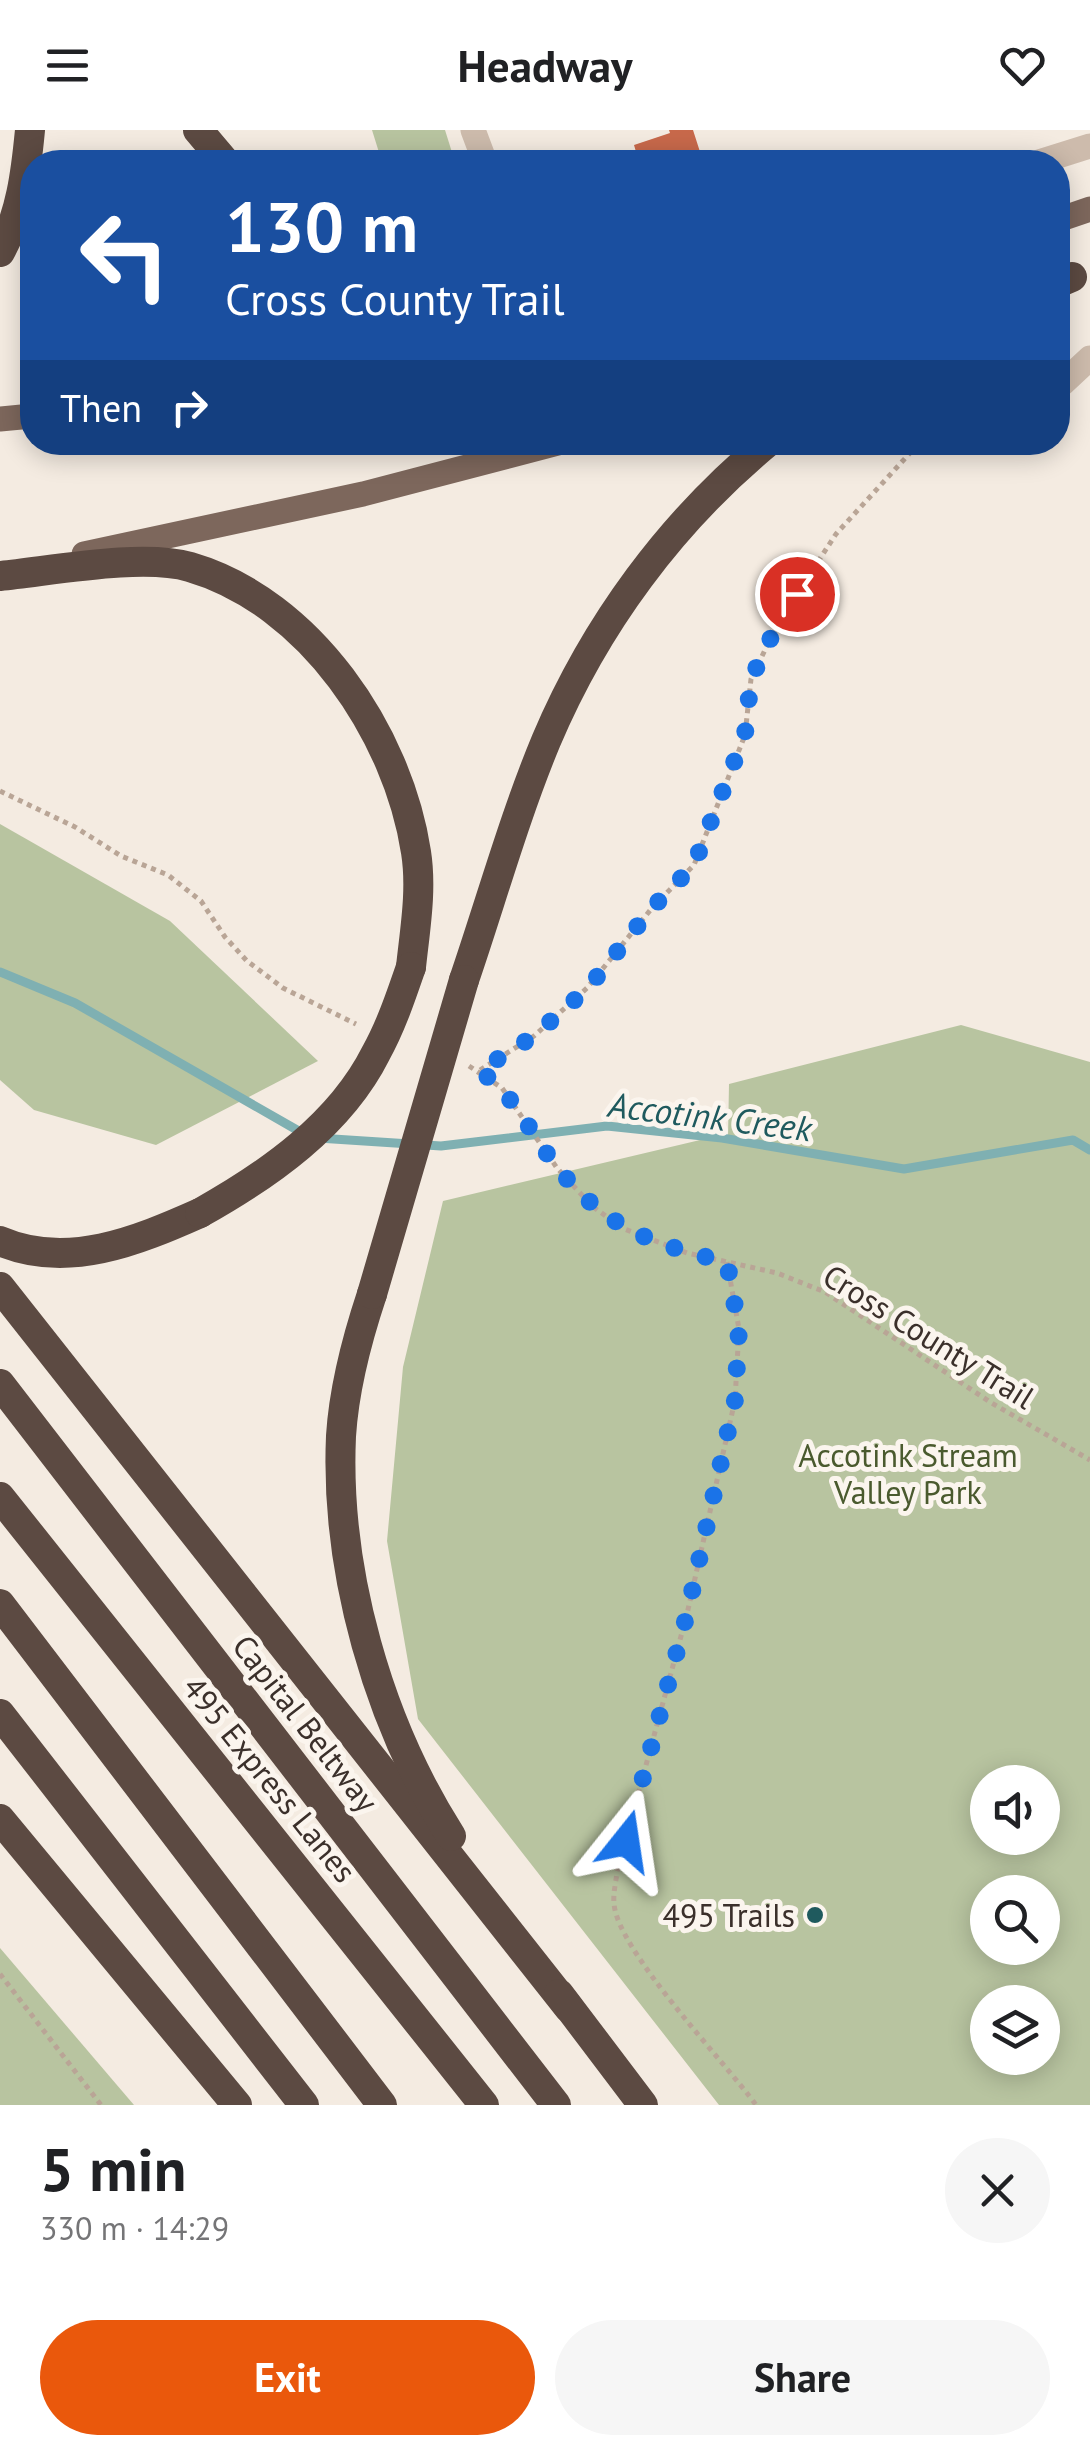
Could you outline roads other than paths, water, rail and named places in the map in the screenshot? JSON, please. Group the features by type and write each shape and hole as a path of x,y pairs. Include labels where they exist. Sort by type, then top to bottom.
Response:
{"highway":[{"path":"198,130 215,150"},
{"path":"0,252 10,235 20,195"},
{"path":"643,2105 497,1907 442,1821 394,1723 356,1606 341,1490 342,1432 357,1340 464,980 546,741 584,664 626,594 688,516 754,455"},
{"path":"0,576 137,563 188,566 234,585 278,614 320,652 354,694 385,746 417,854 418,909 411,966 375,1056 340,1106 276,1165 200,1213 142,1239 91,1252 42,1254 0,1240"},
{"path":"0,1287 570,2008"},
{"name":"Capital Beltway","path":"0,1384 556,2105"},
{"name":"495 Express Lanes","path":"0,1497 484,2105"},
{"path":"0,1604 382,2105"},
{"path":"0,1714 304,2105"},
{"path":"0,1819 238,2105"}],"main road":[{"path":"0,568 94,553 363,494 512,455"}],"street":[{"path":"1070,377 1090,358"}],"waterway":[{"name":"Accotink Creek","path":"0,972 75,1003 304,1134"},
{"name":"Accotink Creek","path":"318,1138 441,1146 607,1126 722,1138 904,1169 1073,1140 1090,1150"}],"place":[{"name":"495 Trails","path":"815,1915"}],"park label":[{"name":"Accotink Stream Valley Park","path":"908,1474"}]}
